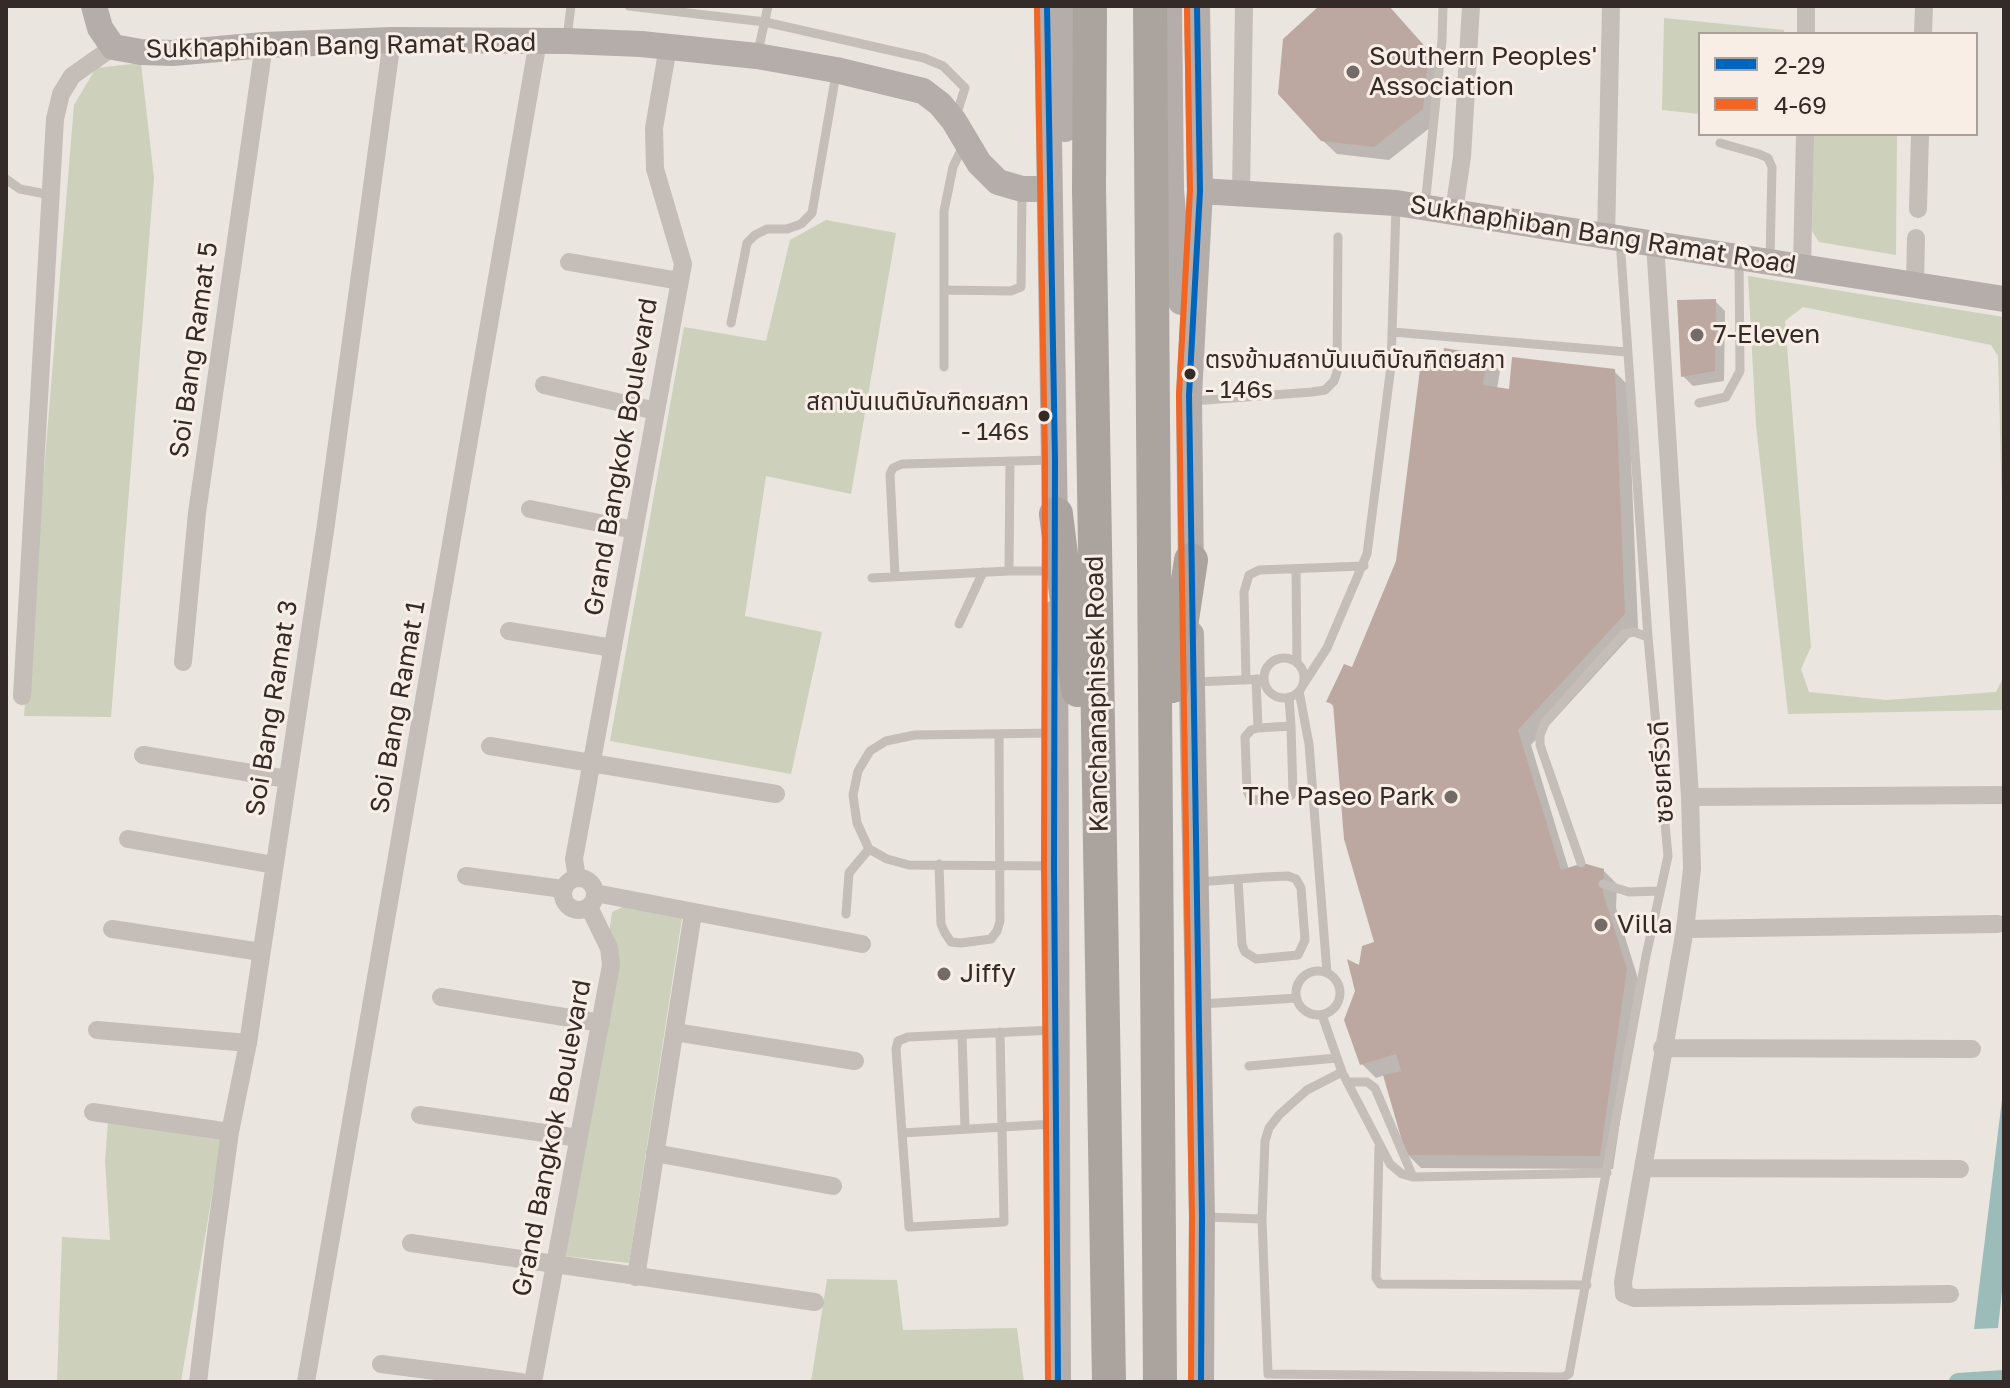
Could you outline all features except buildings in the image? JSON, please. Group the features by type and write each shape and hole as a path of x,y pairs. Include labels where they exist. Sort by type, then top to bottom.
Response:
{"highway":[{"name":"Kanchanaphisek Road","path":"1090,6 1089,188 1109,1382"},
{"path":"1150,6 1160,1382"},
{"path":"1056,514 1100,853"},
{"path":"1156,792 1191,560"}],"main road":[{"path":"94,6 100,28 113,47"},
{"path":"1047,6 1056,514 1054,866 1058,1382"},
{"path":"1054,360 1065,187 1065,6"},
{"path":"1169,6 1171,190 1190,398"},
{"path":"1197,6 1200,191 1190,398 1202,1216 1201,1382"},
{"name":"Sukhaphiban Bang Ramat Road","path":"113,47 173,53 264,45 392,40 567,41 757,56 836,70 923,91 940,104 979,163 998,182 1022,189 1049,189"},
{"name":"Sukhaphiban Bang Ramat Road","path":"1200,191 1396,203 2004,299"}],"street":[{"path":"1241,192 1244,6"},
{"path":"1454,211 1462,157 1471,6"},
{"path":"1611,6 1613,239"},
{"path":"1806,6 1806,32"},
{"path":"1923,32 1924,6"},
{"name":"Soi Bang Ramat 3","path":"198,1382 230,1132 248,1043 325,531 392,40"},
{"name":"Soi Bang Ramat 1","path":"306,1382 538,41"},
{"name":"Soi Bang Ramat 5","path":"183,662 197,513 264,45"},
{"path":"22,696 55,119 61,94 72,76 113,47"},
{"name":"Grand Bangkok Boulevard","path":"570,884 683,264 655,169 654,128 668,47"},
{"path":"1802,265 1805,136"},
{"path":"1918,209 1920,136"},
{"path":"1915,285 1916,238"},
{"name":"ซอยศรีวดี","path":"1655,243 1692,869 1685,929 1623,1282 1624,1294 1634,1298 1950,1294"},
{"path":"569,262 680,281"},
{"path":"544,385 656,411"},
{"path":"530,509 634,530"},
{"path":"509,631 613,648"},
{"path":"490,746 776,794"},
{"path":"143,755 287,779"},
{"path":"1690,797 2004,795"},
{"path":"128,839 274,865"},
{"path":"466,876 570,884 588,880 592,900"},
{"path":"570,884 562,898 569,907 579,910 592,900 693,913 862,944"},
{"name":"Grand Bangkok Boulevard","path":"533,1382 611,965 609,948 592,900"},
{"path":"636,1277 693,913"},
{"path":"1685,929 1998,924"},
{"path":"112,929 261,952"},
{"path":"441,997 601,1023"},
{"path":"97,1030 248,1043"},
{"path":"675,1032 855,1061"},
{"path":"1662,1048 1972,1049"},
{"path":"93,1112 230,1132"},
{"path":"420,1115 579,1138"},
{"path":"655,1153 833,1186"},
{"path":"1644,1168 1960,1169"},
{"path":"411,1243 815,1302"},
{"path":"381,1364 521,1382"}],"lane":[{"path":"567,41 571,6"},
{"path":"629,6 765,22 924,58 943,66 965,88 944,211 944,367"},
{"path":"757,56 768,6"},
{"path":"1424,207 1443,6"},
{"path":"731,323 747,243 767,229 787,229 801,224 812,213 836,70"},
{"path":"1720,143 1768,158 1772,167 1770,260"},
{"path":"6,179 20,189 51,195"},
{"path":"944,290 1011,291 1021,287 1022,189"},
{"path":"1255,679 1281,698 1289,697 1301,688 1327,648 1364,566 1389,391 1396,203"},
{"path":"1190,398 1312,392 1325,390 1334,381 1337,372 1338,237"},
{"path":"1413,1177 1375,1088 1367,1082 1345,1077 1307,1090 1269,1128 1265,1141 1262,1219 1268,1374 1563,1377 1569,1374 1668,856 1627,352 1613,239"},
{"path":"1699,403 1726,397 1740,371 1739,256"},
{"path":"1393,332 1627,352"},
{"path":"895,575 890,474 893,468 902,464 1055,460"},
{"path":"1009,571 1010,461"},
{"path":"1258,728 1244,589 1247,579 1259,570 1364,566"},
{"path":"1296,569 1297,663"},
{"path":"872,578 1055,571"},
{"path":"959,624 983,572"},
{"path":"1581,863 1540,745 1540,735 1546,721 1624,634 1634,632 1648,637"},
{"path":"1192,682 1255,679 1275,660 1288,658 1303,671 1301,688 1309,744 1327,973"},
{"path":"1289,697 1291,726 1293,793 1290,796 1255,800 1247,791 1247,733 1258,728 1291,726"},
{"path":"1054,866 909,865 887,859 869,849 857,823 853,795 858,771 870,751 886,741 915,735 1057,733"},
{"path":"939,864 941,924 951,942 991,939 1000,921 999,735"},
{"path":"846,914 849,873 869,849"},
{"path":"1197,882 1238,879 1288,876 1298,881 1302,891 1305,940 1300,953 1293,957 1256,959 1245,952 1238,879"},
{"path":"1603,884 1629,892 1659,891"},
{"path":"1313,972 1327,973 1337,982 1340,996 1334,1008 1322,1015 1301,1008 1297,998 1297,986 1313,972"},
{"path":"1199,1004 1297,998"},
{"path":"1322,1015 1345,1077 1393,1167 1402,1174 1413,1177 1607,1173"},
{"path":"1000,1032 1004,1222 909,1227 896,1049 898,1041 908,1037 1000,1032 1056,1030"},
{"path":"962,1035 965,1129"},
{"path":"1249,1066 1337,1058"},
{"path":"902,1133 1056,1124"},
{"path":"1379,1143 1376,1278 1380,1284 1587,1285"},
{"path":"1202,1216 1262,1219"}],"green space":[{"path":"1664,18 1784,30 1698,32 1698,114 1662,110"},
{"path":"141,63 154,178 111,717 24,716 74,105 96,68"},
{"path":"1813,136 1897,136 1896,255 1819,242 1812,231"},
{"path":"826,220 896,233 851,494 766,476 745,616 822,632 791,774 610,741 684,327 766,341 790,240"},
{"path":"1748,276 2004,317 2004,579 1998,356 1991,345 1803,307 1785,321 1811,647 1801,669 1809,692 1886,700 1996,692 2004,676 2004,710 1788,714 1756,425"},
{"path":"625,906 682,918 629,1263 564,1256 612,912"},
{"path":"108,1122 221,1140 181,1382 57,1382 62,1237 110,1240 105,1161"},
{"path":"827,1279 897,1280 903,1330 1017,1328 1024,1382 811,1382"}],"water":[{"path":"2004,1083 2004,1274 1998,1328 1974,1329"}],"waterway":[{"path":"1958,1382 2004,1379"}],"transit line":[{"name":"4-69","path":"1037,6 1045,460 1048,1382"},
{"name":"2-29","path":"1047,6 1055,460 1058,1382"},
{"name":"4-69","path":"1187,6 1190,191 1179,395 1192,1216 1191,1382"},
{"name":"2-29","path":"1197,6 1200,191 1189,395 1202,1216 1201,1382"}],"place":[{"name":"Southern Peoples' Association","path":"1353,72"},
{"name":"7-Eleven","path":"1697,335"},
{"name":"ตรงข้ามสถาบันเนติบัณฑิตยสภา - 146ร","path":"1190,374"},
{"name":"สถาบันเนติบัณฑิตยสภา - 146ร","path":"1044,416"},
{"name":"The Paseo Park","path":"1451,797"},
{"name":"Villa","path":"1601,925"},
{"name":"Jiffy","path":"944,974"}]}
